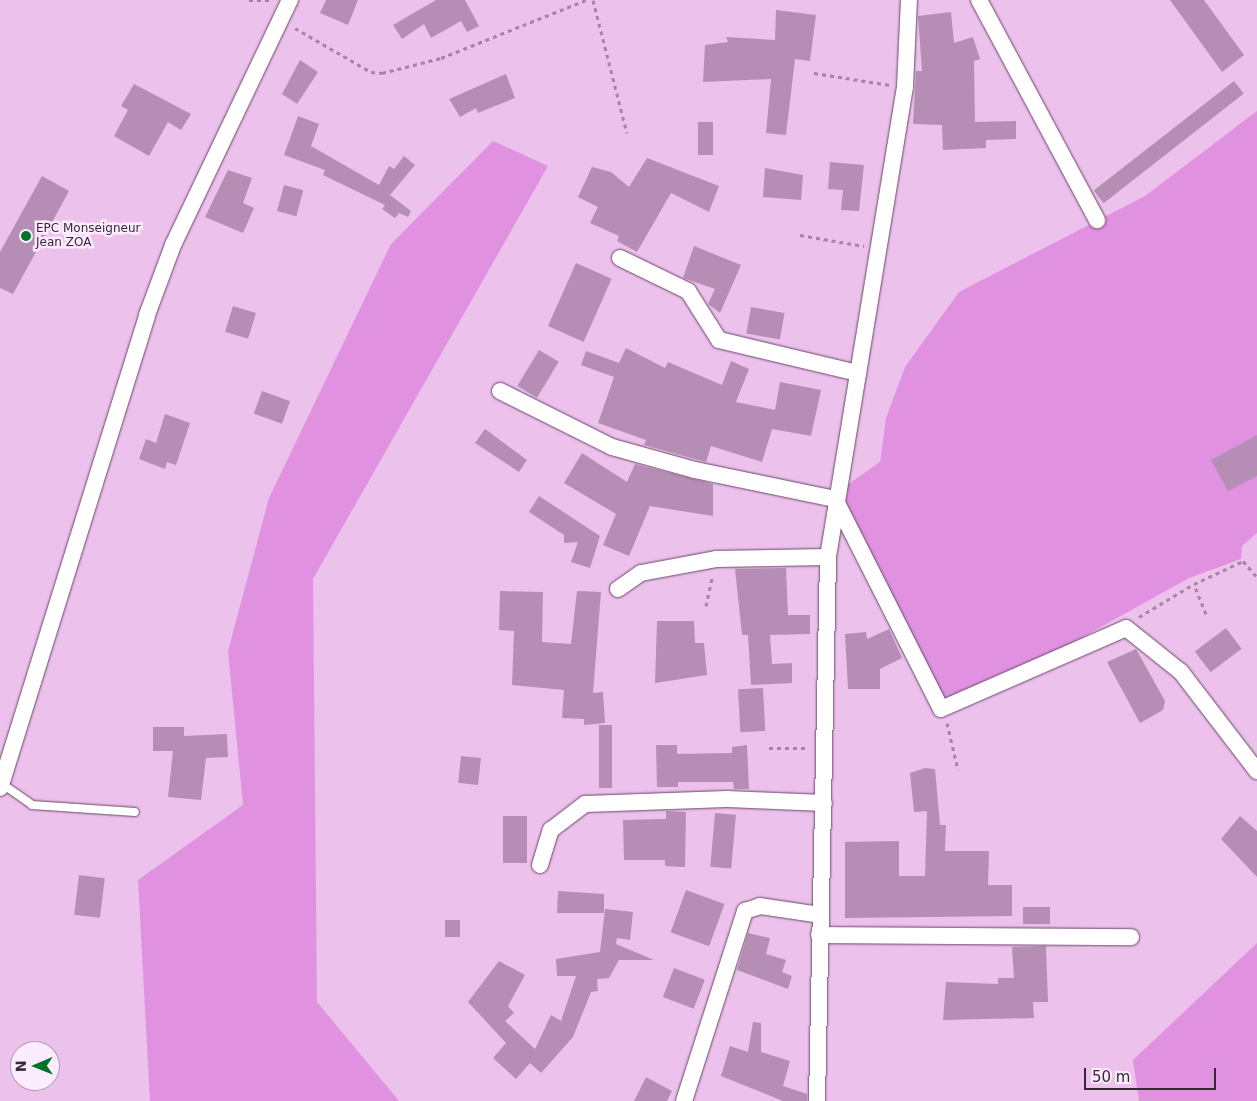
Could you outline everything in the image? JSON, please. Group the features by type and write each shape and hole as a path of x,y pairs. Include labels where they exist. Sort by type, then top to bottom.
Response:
{"street":[{"path":"1,785 150,306 173,245 283,21 290,0"},
{"path":"817,1101 819,935 826,748 828,557 834,499 858,372 876,249 905,87 909,0"},
{"path":"979,0 1097,220"},
{"path":"620,258 688,291 719,340 858,372"},
{"path":"500,391 612,447 695,470 834,499"},
{"path":"834,499 944,711 1122,627 1181,672 1257,772"},
{"path":"618,590 641,573 716,559 828,557"},
{"path":"540,865 551,830 585,804 727,799 824,803"},
{"path":"684,1101 745,910 760,906 820,915"},
{"path":"819,935 1131,937"}],"lane":[{"path":"1,785 32,805 135,812"}],"path":[{"path":"249,0 271,0"},
{"path":"283,21 371,72 382,73 441,58 586,0"},
{"path":"592,0 627,133"},
{"path":"814,73 905,87"},
{"path":"800,235 876,249"},
{"path":"706,606 716,559"},
{"path":"1122,627 1194,584 1243,561 1257,577"},
{"path":"1194,584 1206,614"},
{"path":"944,711 958,770"},
{"path":"769,748 826,748"}],"shaded area":[{"path":"1257,111 1257,533 1242,546 1241,559 1189,578 1027,668 935,711 837,492 880,462 886,418 905,367 959,292 1145,196"},
{"path":"493,141 548,166 313,579 317,1002 399,1101 150,1101 138,880 243,805 228,651 269,498 391,244"},
{"path":"1257,943 1257,1101 1139,1101 1133,1060"}],"building":[{"path":"326,0 358,0 348,25 320,13"},
{"path":"436,0 465,0 479,26 467,32 461,21 431,38 424,24 402,39 393,25"},
{"path":"1170,0 1204,0 1244,55 1222,72"},
{"path":"776,10 816,15 810,61 795,59 786,135 766,133 771,79 703,82 705,45 728,42 726,37 775,40"},
{"path":"951,12 954,43 973,37 980,59 974,61 975,122 1016,121 1016,139 986,140 986,148 943,150 942,125 913,124 916,71 922,71 918,16"},
{"path":"300,60 318,72 297,104 282,94"},
{"path":"506,74 515,98 478,113 476,108 460,117 449,99"},
{"path":"1234,81 1244,94 1104,203 1094,191"},
{"path":"134,84 191,114 181,130 168,122 149,156 114,136 128,110 121,106"},
{"path":"298,116 319,124 311,146 379,185 389,166 394,169 404,156 415,165 390,195 411,211 408,217 399,213 395,218 382,209 385,205 323,175 325,170 284,155"},
{"path":"698,122 713,122 713,155 698,155"},
{"path":"647,158 719,186 709,212 671,193 637,252 617,241 619,236 590,223 598,207 578,197 592,167 611,172 629,187"},
{"path":"830,162 864,165 859,211 841,210 843,190 828,189"},
{"path":"765,168 803,175 801,200 763,197"},
{"path":"228,170 252,178 243,203 254,208 243,233 205,217"},
{"name":"EPC Monseigneur Jean ZOA","path":"42,176 69,191 13,294 0,288 0,252"},
{"path":"284,185 303,190 296,216 277,211"},
{"path":"694,246 741,265 720,313 708,304 715,289 683,278"},
{"path":"576,263 612,279 584,342 548,326"},
{"path":"233,306 256,313 248,339 225,332"},
{"path":"751,307 784,313 780,339 746,334"},
{"path":"626,348 665,368 668,362 722,385 731,361 749,369 736,402 775,410 780,382 821,390 811,436 772,429 762,462 711,446 706,462 644,445 646,440 598,423 614,377 581,365 586,351 619,363"},
{"path":"539,350 559,362 537,398 517,386"},
{"path":"262,391 290,401 282,424 254,414"},
{"path":"165,414 190,423 176,465 167,462 165,469 139,459 146,439 156,443"},
{"path":"485,429 527,460 519,472 475,443"},
{"path":"1257,435 1257,476 1228,491 1211,460"},
{"path":"582,453 627,482 635,464 713,484 713,516 650,506 629,556 603,545 616,514 564,483"},
{"path":"539,496 600,536 590,568 571,562 578,542 564,543 564,535 529,512"},
{"path":"786,568 788,615 810,615 810,634 770,635 772,664 792,663 792,683 751,685 748,635 742,635 735,569"},
{"path":"500,591 543,592 542,642 571,644 577,591 601,592 593,693 603,692 605,723 584,725 584,719 562,718 564,690 512,685 514,631 499,630"},
{"path":"657,621 694,621 695,643 704,643 707,675 655,683"},
{"path":"1226,628 1242,649 1211,672 1195,651"},
{"path":"889,629 902,658 880,669 880,689 848,689 845,634 866,632 867,639"},
{"path":"1136,649 1165,701 1163,710 1140,723 1107,662"},
{"path":"763,688 765,731 740,732 738,689"},
{"path":"599,725 612,725 612,788 599,788"},
{"path":"153,727 184,727 184,736 227,734 228,757 206,758 201,800 168,797 173,751 153,751"},
{"path":"656,745 677,745 677,754 732,753 732,747 747,745 749,789 734,789 733,782 678,782 678,787 657,787"},
{"path":"461,756 481,758 478,785 458,783"},
{"path":"925,768 935,769 940,825 946,825 945,851 989,851 988,885 1012,885 1012,916 845,918 845,842 899,841 899,876 925,876 927,811 914,812 910,773"},
{"path":"666,811 686,812 685,867 665,866 665,860 624,860 623,820 666,819"},
{"path":"715,813 736,815 731,869 710,867"},
{"path":"503,816 527,816 527,863 503,863"},
{"path":"1240,816 1257,831 1257,877 1221,839"},
{"path":"79,875 105,878 100,918 74,915"},
{"path":"686,890 725,904 709,946 671,932"},
{"path":"558,891 604,894 604,913 557,913"},
{"path":"1023,907 1050,907 1050,924 1023,924"},
{"path":"605,909 633,912 630,940 617,938 616,944 654,960 619,960 609,978 597,979 598,991 591,992 573,1037 541,1073 530,1063 516,1079 493,1058 506,1043 468,1002 499,961 525,975 508,1006 514,1013 505,1021 535,1049 551,1015 561,1021 576,976 557,976 556,959 600,952"},
{"path":"445,920 460,920 460,937 445,937"},
{"path":"748,933 770,938 766,954 786,960 782,972 792,976 788,989 737,970"},
{"path":"1046,946 1048,1002 1033,1002 1034,1018 943,1020 946,982 998,984 998,978 1014,978 1012,947"},
{"path":"674,968 705,980 694,1009 663,997"},
{"path":"753,1022 761,1023 761,1052 790,1061 783,1086 807,1094 807,1101 783,1101 721,1076 730,1046 748,1052"},
{"path":"646,1077 672,1091 667,1101 634,1101"}],"place":[{"name":"EPC Monseigneur Jean ZOA","path":"26,236"}]}
